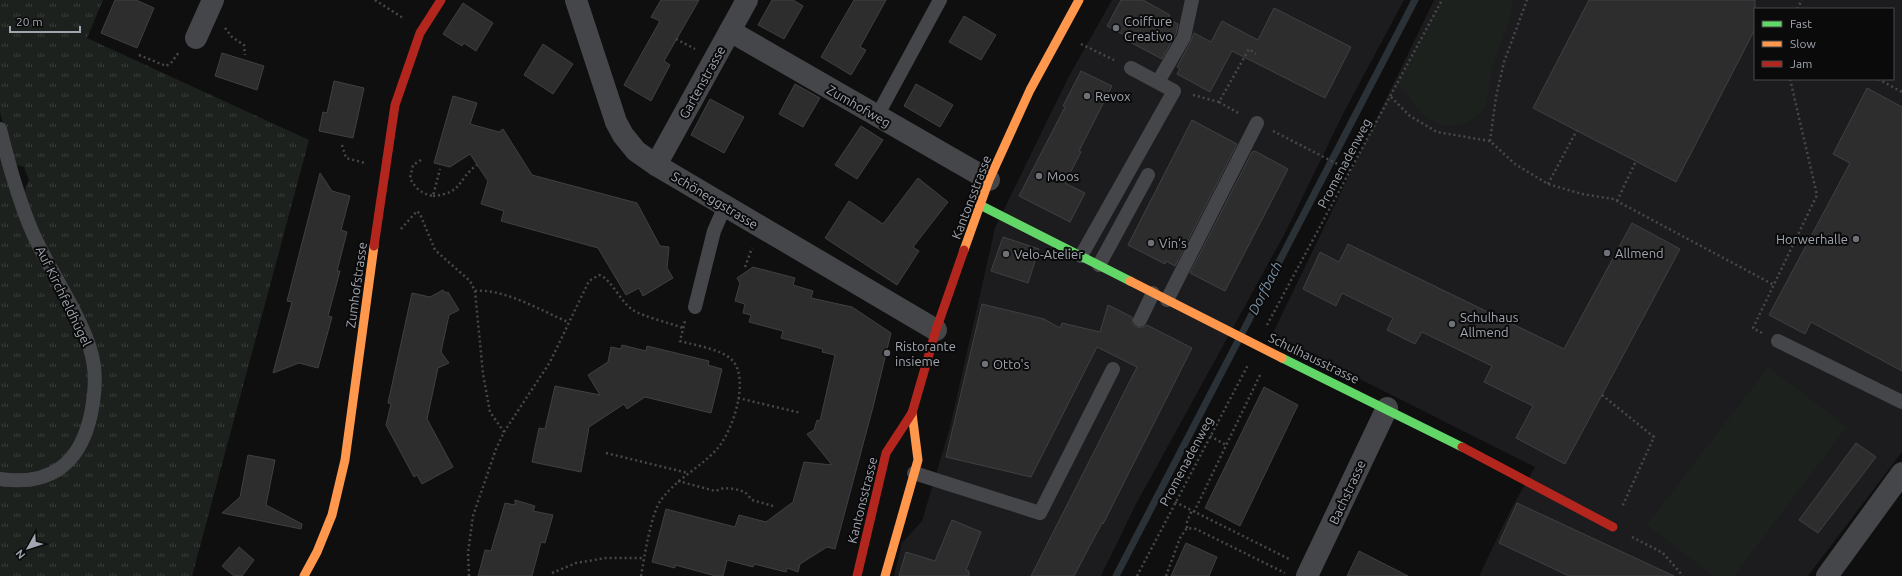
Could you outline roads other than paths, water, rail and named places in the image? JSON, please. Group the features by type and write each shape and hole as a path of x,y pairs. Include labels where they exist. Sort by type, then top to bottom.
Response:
{"street":[{"path":"200,30 213,0"},
{"name":"Zumhofstrasse","path":"304,576 317,552 332,516 345,460 374,244 395,105 413,49 422,30 441,0"},
{"name":"Schöneggstrasse","path":"576,0 616,122 623,135 636,151 656,165 936,330"},
{"name":"Gartenstrasse","path":"656,165 747,0"},
{"name":"Kantonsstrasse","path":"857,576 886,453 912,413 936,330 989,180 1030,90 1079,0"},
{"name":"Zumhofweg","path":"730,31 989,180"},
{"name":"Schulhausstrasse","path":"980,205 1254,344 1387,408 1613,527"},
{"name":"Bachstrasse","path":"1299,576 1387,408"},
{"name":"Kantonsstrasse","path":"885,576 918,460 912,413"},
{"path":"1827,576 1902,473"}],"lane":[{"path":"877,116 940,0"},
{"path":"1158,82 1184,37 1192,0"},
{"path":"1081,256 1174,91 1132,68"},
{"path":"1167,300 1257,123"},
{"name":"Auf Kirchfeldhügel","path":"0,129 18,195 36,238 82,327 91,351 96,377 94,399 89,422 83,441 74,456 60,470 44,477 18,482 0,479"},
{"path":"1099,265 1148,175"},
{"path":"695,307 714,231 725,206"},
{"path":"1140,320 1153,293"},
{"path":"1778,341 1902,402"},
{"path":"914,473 1040,513 1114,369"}],"waterway":[{"name":"Dorfbach","path":"1116,576 1415,0"}],"place":[{"name":"Coiffure Creativo","path":"1116,28"},
{"name":"Revox","path":"1087,96"},
{"name":"Moos","path":"1039,176"},
{"name":"Horwerhalle","path":"1856,239"},
{"name":"Vin‘s","path":"1151,243"},
{"name":"Allmend","path":"1607,253"},
{"name":"Velo-Atelier","path":"1006,254"},
{"name":"Schulhaus Allmend","path":"1452,324"},
{"name":"Ristorante insieme","path":"887,353"},
{"name":"Otto's","path":"985,364"}]}
